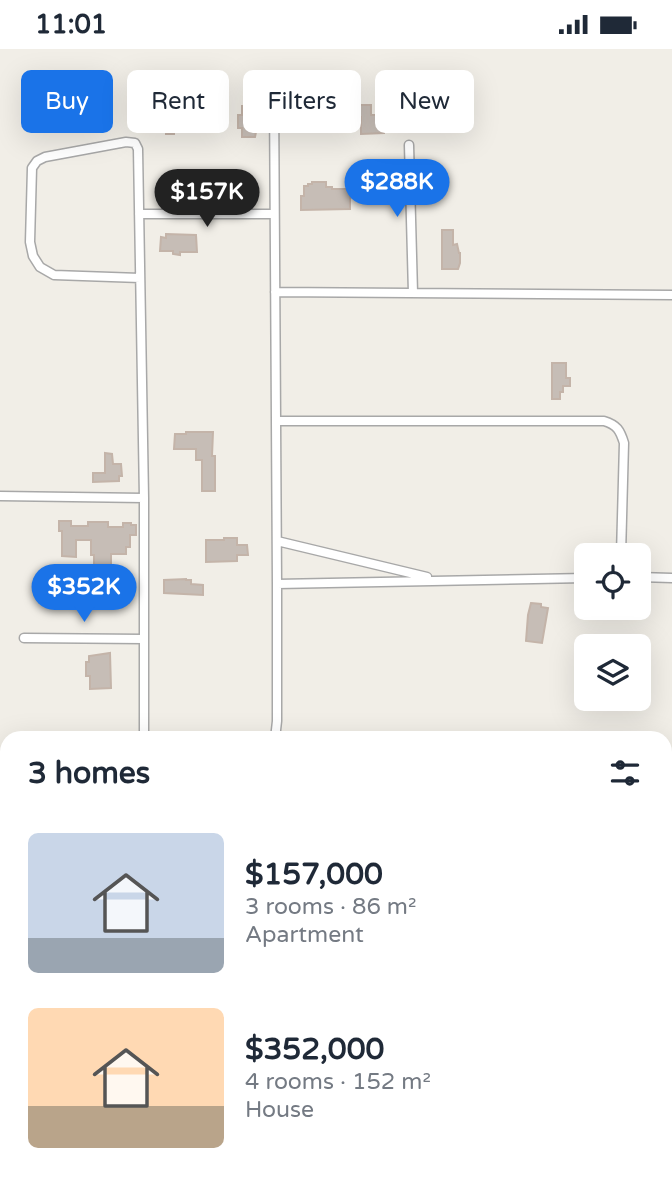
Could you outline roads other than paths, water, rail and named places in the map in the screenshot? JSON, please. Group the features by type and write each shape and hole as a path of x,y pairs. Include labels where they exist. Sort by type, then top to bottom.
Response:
{"street":[{"path":"274,133 276,731"},
{"path":"140,278 54,275 40,267 33,256 30,242 32,168 37,161 45,157 126,142 135,143 138,149 144,498 144,731"},
{"path":"410,145 413,293"},
{"path":"139,215 274,214"},
{"path":"275,292 672,295"},
{"path":"276,421 604,421 613,424 621,431 624,443 621,543"},
{"path":"0,496 144,498"},
{"path":"276,541 440,581"},
{"path":"651,577 672,578"},
{"path":"277,584 574,578"},
{"path":"24,638 144,639"}]}
